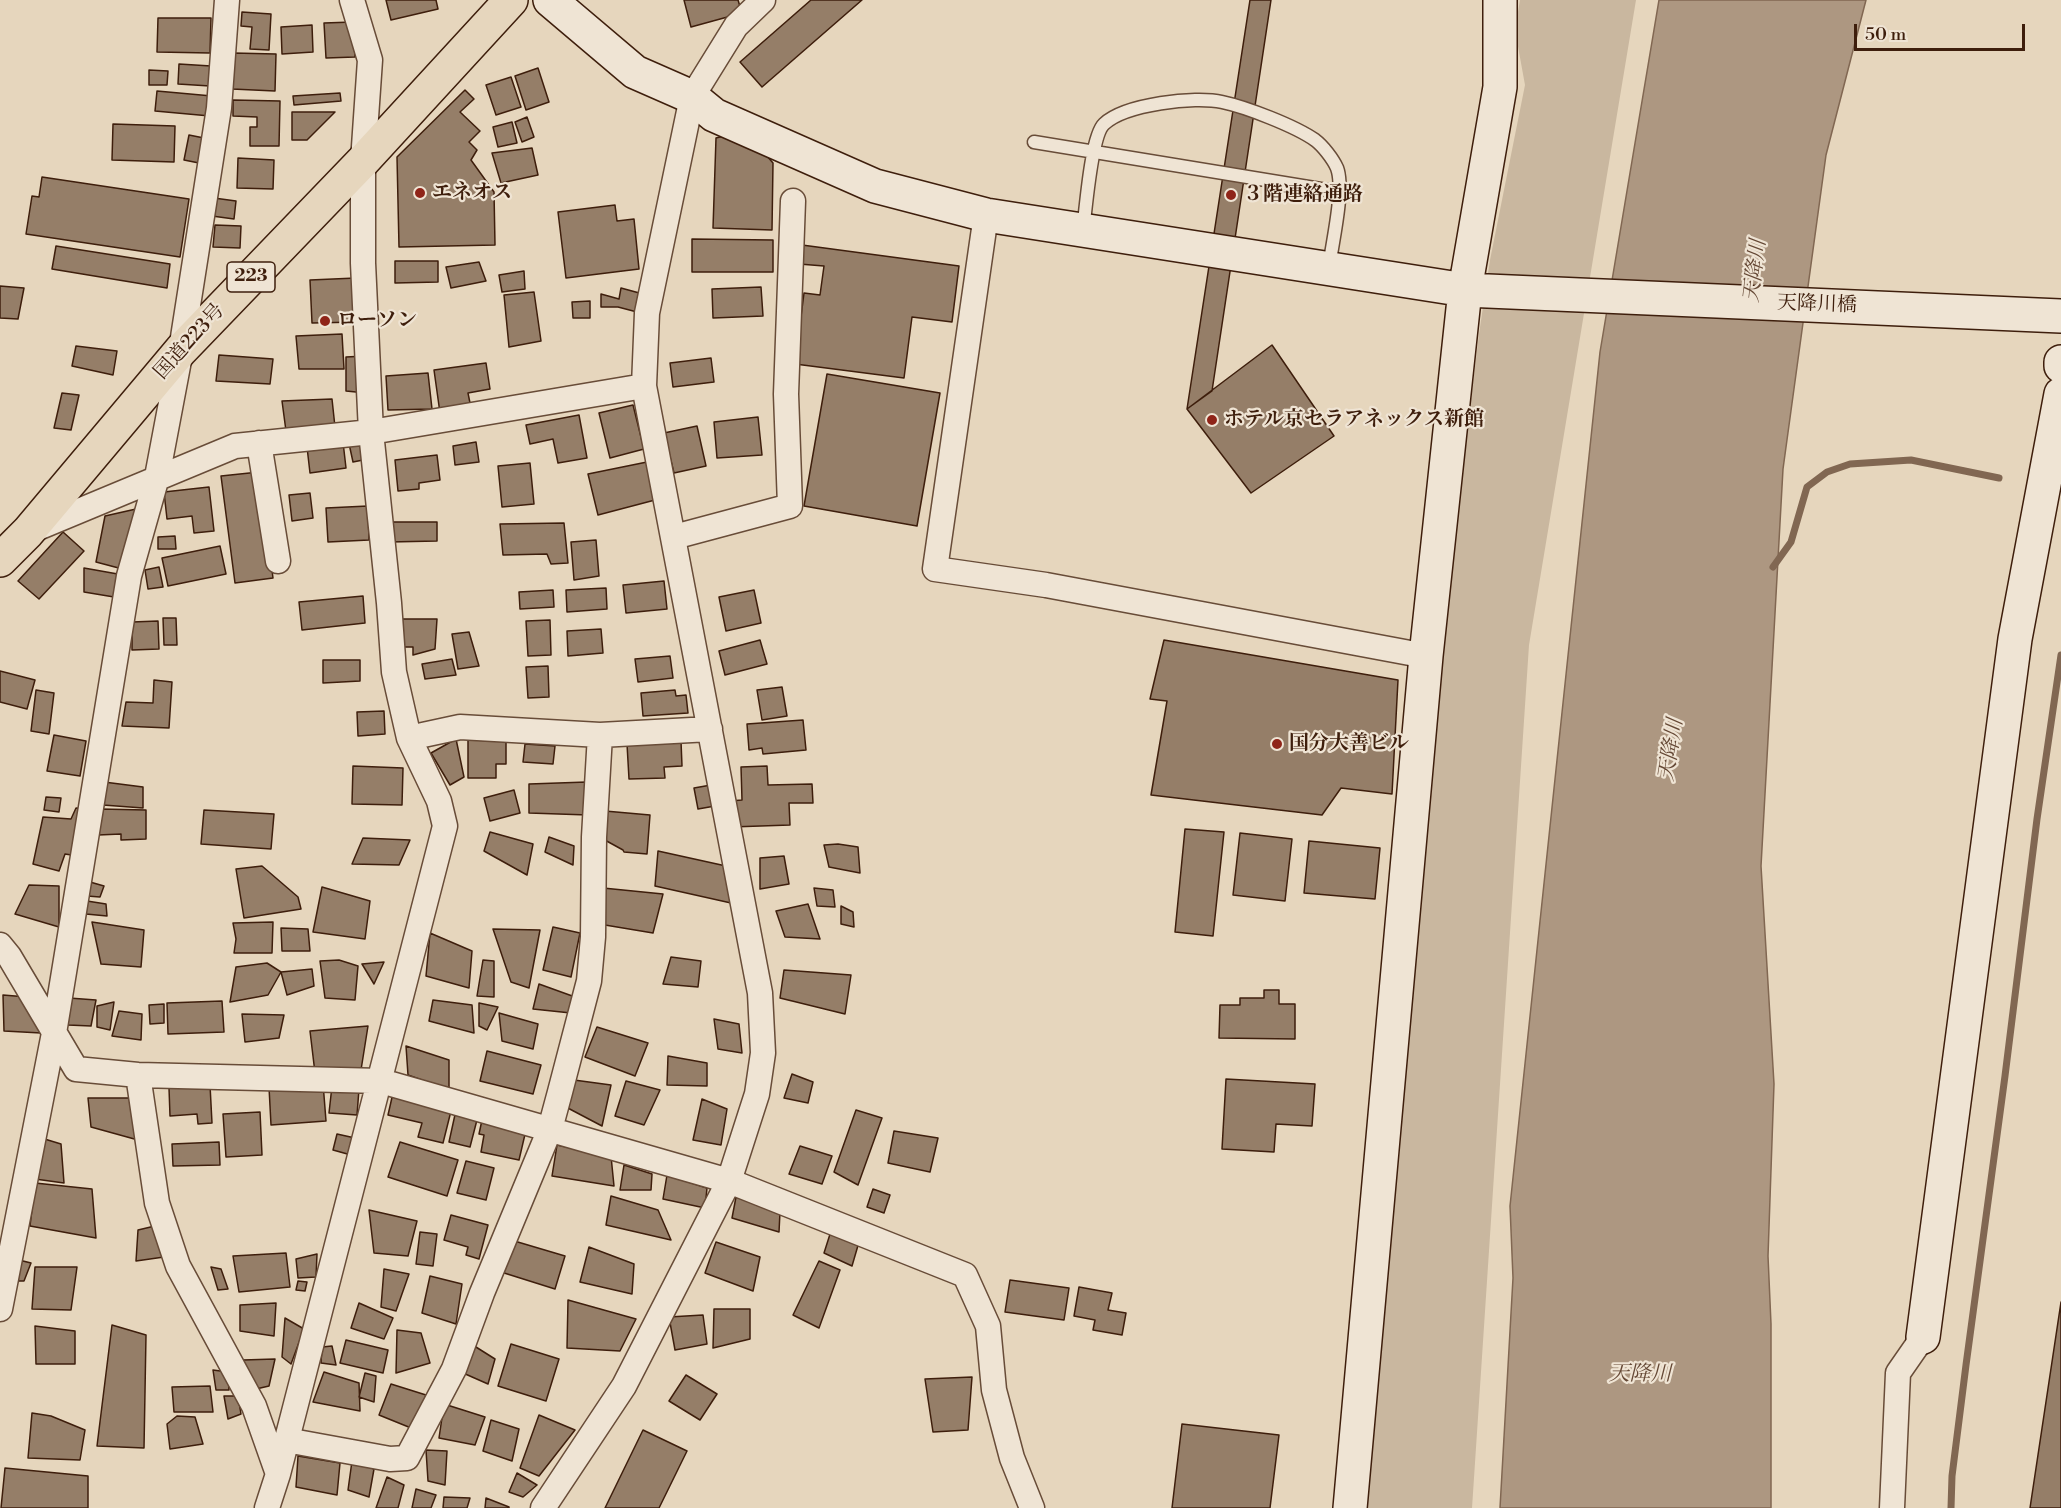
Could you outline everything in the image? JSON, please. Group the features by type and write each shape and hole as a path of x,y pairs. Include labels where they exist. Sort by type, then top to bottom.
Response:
{"highway":[{"name":"国道223号","path":"0,560 28,532 181,350 363,161 511,0"}],"street":[{"path":"0,1309 54,1033 129,576 157,477 181,350 219,108 227,0"},
{"path":"267,1508 278,1474 381,1081 393,1024 445,826 439,801 410,738 394,672 371,432 363,263 363,161 370,60 352,0"},
{"name":"天降川橋","path":"550,0 635,72 692,97 714,115 875,186 986,215 1465,290 2061,316"},
{"path":"543,1508 624,1386 729,1180 757,1094 764,1053 760,993 644,386 647,313 692,97 736,26 763,0"},
{"path":"1350,1508 1426,657 1465,290 1500,87 1500,0"},
{"path":"674,537 790,506 786,394 793,201"},
{"path":"986,215 935,569 1046,585 1426,657"},
{"path":"28,532 235,446 371,432 644,386"},
{"path":"1892,1508 1898,1373 1923,1337 2014,650 2061,394"},
{"path":"259,443 278,561"},
{"path":"410,738 460,727 600,735 710,729"},
{"path":"286,1440 390,1459 407,1458 454,1369 482,1293 550,1129 589,981 593,937 594,837 600,735"},
{"path":"0,945 9,956 76,1069 138,1075 381,1081 729,1180 965,1275 988,1326 994,1390 1012,1458 1032,1508"},
{"path":"138,1075 157,1203 178,1266 254,1406 278,1474"}],"lane":[{"path":"1083,231 1096,139 1103,124 1122,112 1189,99 1222,102 1273,119 1315,140 1329,155 1337,169 1340,186 1329,269"},
{"path":"1034,142 1339,192"}],"shaded area":[{"path":"1520,0 1636,0 1529,645 1472,1508 1362,1508 1405,1033 1454,540 1490,260 1525,85 1515,30"}],"water":[{"name":"天降川","path":"1659,0 1866,0 1826,155 1783,469 1761,866 1774,1084 1768,1256 1771,1324 1771,1508 1500,1508 1513,1278 1510,1206 1600,352"}],"building":[{"path":"386,0 436,0 438,9 391,20"},
{"path":"684,0 738,0 742,13 691,27"},
{"path":"811,0 862,0 762,87 740,62"},
{"name":"３階連絡通路","path":"1250,0 1271,0 1212,391 1187,409"},
{"path":"242,12 271,14 269,50 250,49 252,27 241,26"},
{"path":"158,18 211,18 210,53 157,52"},
{"path":"353,22 355,57 326,58 324,23"},
{"path":"312,25 313,52 282,54 281,27"},
{"path":"233,53 276,54 275,91 232,89"},
{"path":"179,64 211,66 210,86 178,84"},
{"path":"538,68 549,102 526,110 515,76"},
{"path":"149,70 168,71 167,85 149,85"},
{"path":"511,77 521,107 496,115 486,85"},
{"path":"465,90 474,99 460,112 480,131 469,142 477,150 471,160 494,192 495,245 399,247 397,157"},
{"path":"157,91 212,96 210,116 155,111"},
{"path":"340,93 341,101 294,105 293,96"},
{"path":"233,100 280,101 279,146 250,146 250,127 257,127 257,117 233,116"},
{"path":"292,112 335,112 307,140 292,140"},
{"path":"527,117 534,137 522,142 515,122"},
{"path":"512,122 517,143 498,147 493,127"},
{"path":"113,124 175,126 174,162 112,160"},
{"path":"735,133 755,142 773,163 772,230 713,228 716,138"},
{"path":"189,135 209,139 204,164 184,160"},
{"path":"532,148 538,175 501,183 492,153"},
{"path":"238,158 274,160 273,189 237,188"},
{"path":"42,177 189,199 180,257 26,234 32,196 39,197"},
{"path":"214,198 236,201 234,219 212,216"},
{"path":"615,205 617,221 634,219 639,269 566,278 558,212"},
{"path":"215,225 241,226 240,248 213,247"},
{"path":"692,239 773,240 773,272 692,272"},
{"path":"802,245 959,266 952,322 912,317 904,378 795,364 804,293 820,295 824,266 799,264"},
{"path":"56,246 170,264 167,288 52,269"},
{"path":"395,261 438,261 438,282 395,283"},
{"path":"479,262 486,281 451,288 446,267"},
{"path":"524,271 525,289 502,292 499,275"},
{"path":"356,278 358,322 312,323 310,280"},
{"path":"0,286 24,288 18,319 0,318"},
{"path":"761,287 763,316 713,318 712,289"},
{"path":"621,288 643,294 637,312 618,307 601,307 601,294 619,299"},
{"path":"534,292 541,341 509,347 504,295"},
{"path":"590,301 590,318 573,318 572,302"},
{"path":"342,334 344,369 299,369 296,336"},
{"name":"ホテル京セラアネックス新館","path":"1272,345 1334,436 1251,493 1187,409"},
{"path":"76,346 117,351 113,375 72,366"},
{"path":"219,355 273,359 270,384 216,381"},
{"path":"365,356 366,393 346,391 346,357"},
{"path":"711,358 714,382 673,387 670,363"},
{"path":"486,363 490,389 468,393 471,408 440,413 434,370"},
{"path":"428,373 432,409 388,410 386,376"},
{"path":"827,374 940,393 917,526 804,506"},
{"path":"62,393 79,395 71,430 54,428"},
{"path":"332,399 335,427 286,431 282,401"},
{"path":"633,405 644,449 610,458 599,413"},
{"path":"579,415 587,458 558,463 553,439 530,444 526,425"},
{"path":"758,417 762,455 717,458 714,422"},
{"path":"697,426 706,466 674,473 664,433"},
{"path":"364,436 368,459 353,462 348,439"},
{"path":"343,442 346,468 310,473 307,447"},
{"path":"476,442 479,462 455,465 453,446"},
{"path":"437,455 440,480 419,483 419,489 398,491 395,460"},
{"path":"647,462 655,500 598,515 588,474"},
{"path":"530,463 534,504 502,507 498,466"},
{"path":"259,472 273,578 235,583 221,476"},
{"path":"209,487 214,531 194,533 192,516 167,519 164,492"},
{"path":"310,493 313,518 292,521 289,495"},
{"path":"368,506 369,540 328,542 326,508"},
{"path":"136,509 130,571 96,562 105,516"},
{"path":"389,522 437,522 437,541 389,542"},
{"path":"564,523 568,563 551,564 547,554 503,555 500,524"},
{"path":"63,532 84,551 39,599 18,581"},
{"path":"175,536 176,549 158,549 158,537"},
{"path":"596,540 599,576 574,580 571,542"},
{"path":"220,546 226,574 168,586 162,558"},
{"path":"159,567 163,587 148,589 145,570"},
{"path":"84,568 129,576 126,599 84,592"},
{"path":"664,581 667,609 626,613 623,585"},
{"path":"606,588 607,609 567,612 566,590"},
{"path":"553,590 554,607 520,609 519,592"},
{"path":"754,590 761,623 726,631 719,597"},
{"path":"363,596 365,623 302,630 299,602"},
{"path":"163,618 176,618 177,645 164,645"},
{"path":"401,619 437,619 435,649 413,655 413,647 402,647"},
{"path":"550,620 551,655 528,656 526,621"},
{"path":"158,621 159,649 132,650 132,622"},
{"path":"601,629 603,653 568,656 567,631"},
{"path":"469,632 479,666 458,669 452,634"},
{"path":"760,640 767,664 725,675 719,651"},
{"name":"国分大善ビル","path":"1164,640 1398,680 1392,794 1341,788 1322,815 1151,795 1167,701 1150,699"},
{"path":"670,656 673,678 638,682 635,659"},
{"path":"452,659 456,675 425,679 422,664"},
{"path":"323,660 360,660 360,681 323,683"},
{"path":"548,666 549,697 528,698 526,667"},
{"path":"0,671 35,680 27,709 0,702"},
{"path":"154,680 172,682 169,728 122,726 126,702 153,703"},
{"path":"782,687 787,716 762,720 757,690"},
{"path":"36,690 54,693 49,734 31,731"},
{"path":"675,690 676,696 686,695 688,713 643,716 641,693"},
{"path":"384,711 385,734 358,736 357,712"},
{"path":"803,720 806,750 763,754 762,748 749,750 747,724"},
{"path":"54,735 86,741 80,776 47,771"},
{"path":"456,739 464,777 450,785 431,753"},
{"path":"468,740 506,741 506,764 496,764 496,778 468,778"},
{"path":"681,741 682,766 664,767 665,778 629,779 627,744"},
{"path":"525,744 555,746 553,764 523,762"},
{"path":"353,766 403,768 402,805 352,804"},
{"path":"767,766 768,785 812,784 813,803 789,803 790,825 731,827 730,801 742,800 741,767"},
{"path":"104,782 143,787 143,808 103,805"},
{"path":"587,782 588,815 529,813 529,784"},
{"path":"711,785 715,806 698,809 694,788"},
{"path":"514,790 520,813 490,821 484,798"},
{"path":"46,797 61,798 59,812 44,810"},
{"path":"76,808 88,809 78,856 65,854 59,871 33,864 43,817 71,819"},
{"path":"100,809 146,810 146,839 121,840 121,834 98,835"},
{"path":"204,810 274,814 271,849 201,844"},
{"path":"605,811 650,815 647,854 624,852 603,839"},
{"path":"1185,829 1224,832 1213,936 1175,932"},
{"path":"490,832 533,844 527,875 484,851"},
{"path":"1240,833 1292,839 1285,901 1233,895"},
{"path":"549,837 574,846 573,865 545,852"},
{"path":"363,838 410,840 399,865 352,864"},
{"path":"1309,841 1380,848 1375,899 1304,893"},
{"path":"838,844 858,847 860,873 829,867 824,845"},
{"path":"658,851 726,866 731,903 655,886"},
{"path":"784,856 789,884 760,889 760,858"},
{"path":"262,866 298,897 301,909 244,918 236,869"},
{"path":"90,882 104,886 100,897 87,896"},
{"path":"29,885 59,886 59,927 15,914"},
{"path":"322,887 370,901 365,939 313,932"},
{"path":"603,888 663,894 653,933 605,925"},
{"path":"814,888 833,890 835,907 817,906"},
{"path":"87,901 106,904 107,916 86,914"},
{"path":"808,904 820,939 785,937 776,911"},
{"path":"841,906 853,912 854,927 841,924"},
{"path":"92,922 144,930 141,967 101,964"},
{"path":"273,922 272,953 234,953 236,939 233,923"},
{"path":"553,927 580,933 571,977 543,970"},
{"path":"281,928 308,929 310,951 282,951"},
{"path":"493,929 540,930 529,988 511,982"},
{"path":"430,933 472,951 469,988 426,976"},
{"path":"671,957 701,961 698,987 663,984"},
{"path":"339,960 358,966 355,1000 325,998 320,961"},
{"path":"483,960 494,961 494,997 477,996"},
{"path":"384,962 374,984 362,964"},
{"path":"267,963 281,972 268,995 230,1002 236,967"},
{"path":"312,969 314,986 287,995 281,972"},
{"path":"784,970 851,975 845,1014 780,998"},
{"path":"539,984 575,997 571,1013 533,1009"},
{"path":"1264,990 1279,990 1279,1004 1295,1004 1295,1039 1219,1038 1220,1005 1240,1005 1240,998 1264,998"},
{"path":"3,995 27,997 41,1033 4,1031"},
{"path":"69,998 96,1000 91,1026 68,1025"},
{"path":"433,1000 472,1005 474,1033 429,1021"},
{"path":"222,1001 224,1032 168,1034 167,1003"},
{"path":"114,1002 110,1030 97,1027 97,1006"},
{"path":"479,1003 498,1007 487,1030 479,1026"},
{"path":"164,1004 164,1023 150,1024 149,1005"},
{"path":"119,1011 142,1014 141,1040 112,1036"},
{"path":"499,1013 538,1024 533,1049 502,1041"},
{"path":"242,1014 284,1015 279,1038 245,1042"},
{"path":"714,1019 739,1024 742,1053 718,1049"},
{"path":"368,1026 361,1070 315,1073 310,1031"},
{"path":"597,1027 648,1043 635,1076 585,1057"},
{"path":"406,1046 449,1060 449,1090 408,1075"},
{"path":"487,1051 541,1065 533,1094 480,1081"},
{"path":"668,1056 707,1063 707,1086 667,1085"},
{"path":"792,1074 813,1082 808,1103 784,1098"},
{"path":"1226,1079 1315,1084 1312,1126 1276,1124 1274,1152 1222,1149"},
{"path":"574,1080 611,1085 602,1126 564,1106"},
{"path":"626,1081 660,1090 644,1125 615,1116"},
{"path":"323,1083 326,1121 271,1125 269,1087"},
{"path":"210,1085 212,1123 198,1124 197,1114 170,1116 169,1088"},
{"path":"332,1086 359,1089 357,1115 329,1113"},
{"path":"393,1093 452,1107 443,1143 418,1137 422,1123 388,1115"},
{"path":"88,1098 136,1098 138,1140 91,1127"},
{"path":"702,1099 727,1109 721,1145 693,1140"},
{"path":"456,1110 478,1116 470,1147 449,1142"},
{"path":"856,1110 882,1118 858,1185 834,1172"},
{"path":"260,1112 262,1155 226,1157 223,1114"},
{"path":"482,1120 526,1130 519,1160 481,1152 484,1135 479,1134"},
{"path":"894,1131 938,1138 930,1172 888,1163"},
{"path":"337,1134 355,1138 351,1155 333,1150"},
{"path":"38,1137 61,1144 64,1183 35,1179"},
{"path":"219,1142 220,1165 173,1166 172,1144"},
{"path":"400,1142 458,1160 447,1196 388,1177"},
{"path":"557,1145 611,1156 614,1186 552,1176"},
{"path":"800,1146 832,1156 822,1184 789,1174"},
{"path":"466,1161 494,1168 486,1200 457,1193"},
{"path":"624,1165 652,1174 651,1190 620,1190"},
{"path":"667,1175 707,1188 705,1208 663,1199"},
{"path":"35,1183 92,1189 96,1238 30,1226"},
{"path":"873,1189 890,1195 884,1213 867,1207"},
{"path":"611,1196 658,1210 671,1240 606,1225"},
{"path":"736,1197 780,1212 779,1232 732,1218"},
{"path":"369,1210 417,1221 408,1256 374,1253"},
{"path":"451,1215 488,1225 479,1259 466,1255 468,1247 444,1240"},
{"path":"159,1225 164,1257 136,1261 138,1230"},
{"path":"831,1231 859,1242 852,1266 824,1253"},
{"path":"420,1232 437,1234 433,1266 416,1264"},
{"path":"511,1240 565,1256 555,1289 501,1272"},
{"path":"716,1242 760,1257 753,1291 705,1273"},
{"path":"589,1247 634,1264 632,1294 580,1282"},
{"path":"286,1253 290,1287 239,1292 233,1256"},
{"path":"317,1254 316,1277 298,1278 296,1259"},
{"path":"19,1260 31,1263 24,1281 17,1281"},
{"path":"819,1261 840,1270 819,1328 793,1315"},
{"path":"35,1267 77,1267 71,1310 32,1309"},
{"path":"211,1267 221,1269 228,1289 218,1290"},
{"path":"384,1269 409,1274 396,1311 381,1307"},
{"path":"430,1276 462,1284 456,1324 422,1313"},
{"path":"1010,1280 1069,1288 1064,1320 1005,1312"},
{"path":"298,1281 307,1282 305,1291 296,1290"},
{"path":"1079,1287 1112,1293 1108,1310 1126,1313 1122,1335 1093,1330 1095,1320 1074,1316"},
{"path":"568,1300 636,1319 620,1351 567,1348"},
{"path":"2061,1302 2061,1508 2030,1508"},
{"path":"276,1303 274,1336 240,1331 240,1305"},
{"path":"359,1303 393,1318 384,1339 351,1328"},
{"path":"714,1309 750,1309 750,1339 713,1348"},
{"path":"703,1315 707,1344 675,1350 669,1317"},
{"path":"285,1318 304,1329 291,1364 282,1357"},
{"path":"112,1325 146,1335 144,1448 97,1446"},
{"path":"35,1326 75,1331 75,1364 36,1364"},
{"path":"397,1330 421,1333 430,1363 396,1373"},
{"path":"346,1340 388,1350 383,1373 340,1363"},
{"path":"468,1342 495,1359 488,1384 454,1369"},
{"path":"511,1344 559,1359 546,1401 498,1386"},
{"path":"332,1346 336,1365 321,1363 322,1347"},
{"path":"275,1359 269,1386 256,1389 243,1360"},
{"path":"213,1370 228,1372 229,1390 216,1390"},
{"path":"324,1372 359,1383 360,1411 313,1402"},
{"path":"365,1373 376,1376 374,1402 359,1397"},
{"path":"686,1375 717,1394 700,1420 669,1401"},
{"path":"972,1377 968,1430 933,1432 925,1379"},
{"path":"391,1384 426,1395 416,1430 379,1415"},
{"path":"210,1386 213,1412 174,1412 172,1387"},
{"path":"224,1396 238,1396 241,1414 228,1419"},
{"path":"444,1404 485,1417 475,1445 439,1438"},
{"path":"32,1413 51,1416 85,1430 80,1460 28,1458"},
{"path":"539,1415 575,1430 539,1476 520,1468"},
{"path":"177,1416 195,1417 203,1444 170,1449 167,1424"},
{"path":"491,1420 519,1429 512,1461 483,1451"},
{"path":"1182,1424 1279,1435 1270,1508 1172,1508"},
{"path":"643,1430 687,1451 659,1508 605,1508"},
{"path":"426,1450 447,1451 445,1485 428,1481"},
{"path":"298,1456 340,1463 337,1495 296,1487"},
{"path":"352,1461 374,1469 369,1497 348,1490"},
{"path":"5,1468 88,1476 88,1508 1,1508"},
{"path":"517,1473 537,1485 523,1497 509,1492"},
{"path":"387,1477 404,1485 398,1508 376,1508"},
{"path":"416,1489 436,1495 431,1508 412,1508"},
{"path":"444,1497 470,1498 467,1508 443,1508"},
{"path":"486,1498 509,1507 509,1508 485,1508"}],"waterway":[{"path":"1773,567 1791,542 1807,487 1827,472 1850,464 1911,460 1999,478"},
{"path":"1951,1508 1952,1476 1966,1365 2037,819 2061,655"}],"place":[{"name":"エネオス","path":"420,193"},
{"name":"３階連絡通路","path":"1231,195"},
{"name":"ローソン","path":"325,321"},
{"name":"ホテル京セラアネックス新館","path":"1212,420"},
{"name":"国分大善ビル","path":"1277,744"}]}
